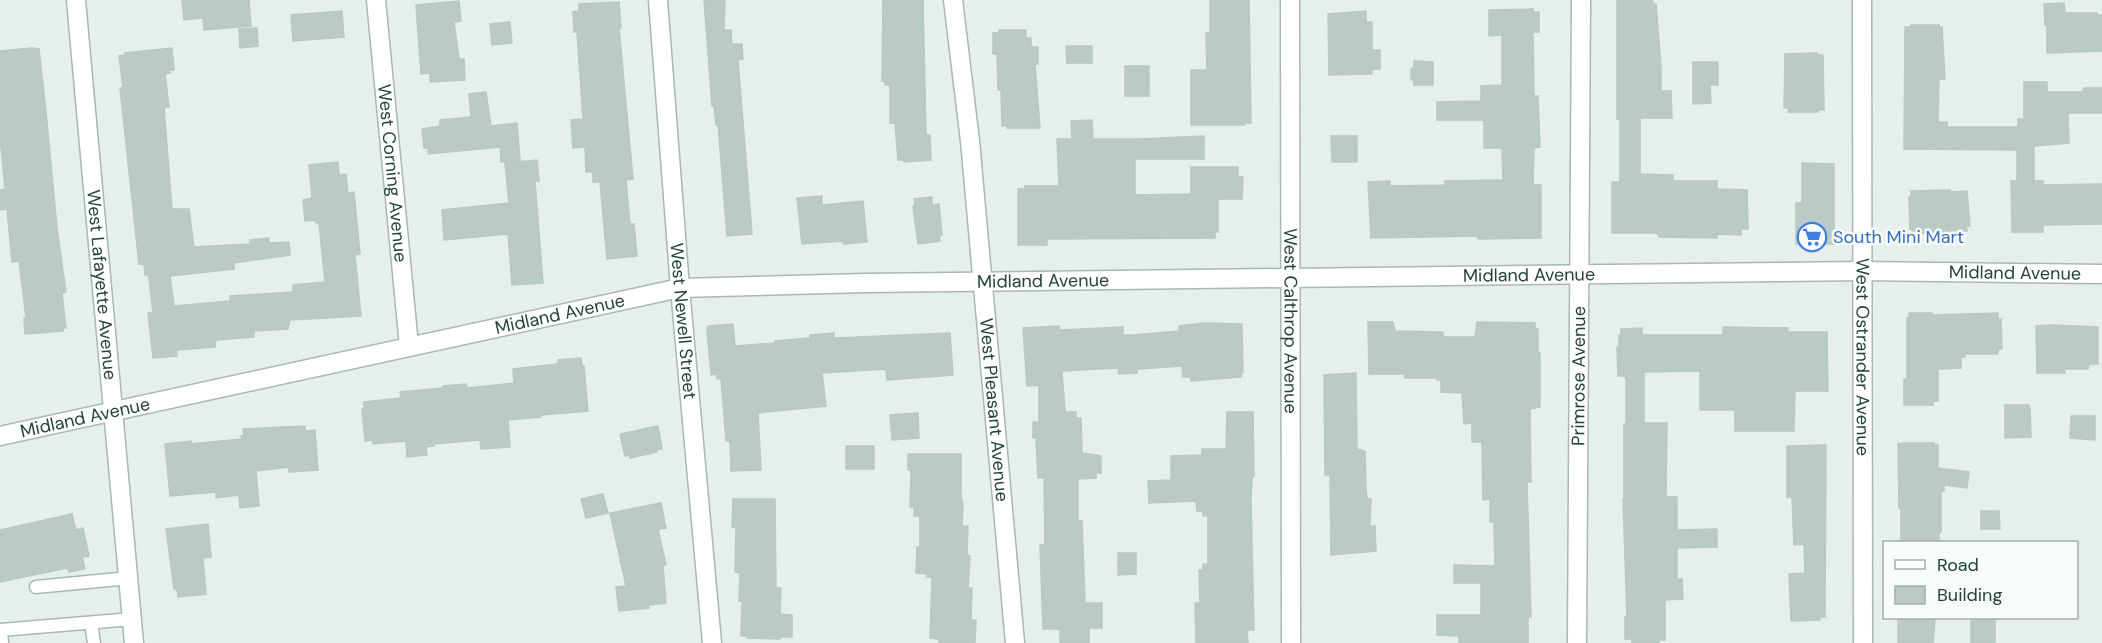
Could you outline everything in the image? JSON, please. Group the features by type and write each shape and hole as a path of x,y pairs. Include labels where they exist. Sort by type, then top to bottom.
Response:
{"street":[{"name":"West Lafayette Avenue","path":"76,0 134,643"},
{"name":"West Corning Avenue","path":"376,0 409,346"},
{"name":"West Newell Street","path":"658,0 711,643"},
{"name":"West Pleasant Avenue","path":"953,0 970,141 1015,643"},
{"name":"West Calthrop Avenue","path":"1290,0 1291,643"},
{"name":"Primrose Avenue","path":"1577,643 1581,0"},
{"name":"West Ostrander Avenue","path":"1862,0 1863,643"},
{"name":"Midland Avenue","path":"0,436 680,288 1862,271 2102,274"}],"lane":[{"path":"36,588 129,578"},
{"path":"2,643 1,630 132,619"},
{"path":"91,623 94,643"}],"building":[{"path":"182,0 249,0 251,26 204,30 203,18 184,20"},
{"path":"704,0 725,0 724,30 731,30 732,44 742,44 743,59 738,60 752,234 727,236 718,124 716,125 714,106 712,106"},
{"path":"883,0 923,0 926,135 930,135 931,160 904,162 904,160 898,160 895,123 890,123 890,85 885,85 885,81 882,81"},
{"path":"1210,0 1249,0 1251,123 1245,123 1245,125 1191,125 1191,70 1207,70 1206,33 1210,33"},
{"path":"1617,0 1652,0 1653,4 1656,4 1661,91 1671,91 1672,118 1640,118 1640,174 1673,175 1673,181 1717,181 1717,189 1747,190 1748,229 1741,229 1741,235 1717,234 1717,238 1659,237 1655,233 1612,233 1612,182 1620,182 1620,119 1617,119"},
{"path":"459,1 461,21 454,22 459,59 464,59 465,80 430,82 430,73 421,74 416,5"},
{"path":"619,2 621,28 619,28 633,179 626,180 630,224 634,224 637,256 607,259 600,182 593,182 593,172 586,172 585,147 573,148 571,120 583,119 577,32 574,32 573,12 579,11 579,4"},
{"path":"2064,3 2065,13 2102,15 2102,51 2047,53 2044,4"},
{"path":"1533,9 1533,12 1539,12 1539,32 1533,32 1534,96 1538,96 1540,147 1534,148 1533,185 1541,185 1541,238 1478,239 1478,236 1371,238 1368,182 1390,181 1390,186 1445,185 1445,181 1503,180 1502,148 1484,148 1484,120 1437,120 1437,102 1481,101 1481,86 1502,85 1502,35 1489,36 1489,10"},
{"path":"342,11 344,37 293,41 291,15"},
{"path":"1366,11 1366,22 1372,22 1372,50 1380,50 1380,69 1372,69 1372,74 1329,75 1328,14"},
{"path":"510,22 512,43 492,45 490,24"},
{"path":"1911,25 1939,25 1942,27 1945,79 1939,79 1938,122 1947,122 1947,127 2018,127 2018,119 2024,119 2024,82 2047,82 2047,92 2083,92 2084,88 2102,88 2102,113 2068,113 2069,143 2034,146 2034,181 2043,181 2043,185 2102,184 2102,224 2043,225 2043,232 2012,232 2011,181 2017,181 2017,150 1904,149 1905,27 1911,27"},
{"path":"257,28 258,46 240,48 239,29"},
{"path":"999,30 1026,30 1026,38 1031,38 1031,47 1038,47 1038,64 1035,64 1040,128 1002,126 997,54 993,54 993,33 999,33"},
{"path":"1066,46 1092,46 1092,63 1067,63"},
{"path":"172,48 174,70 165,74 169,107 164,108 172,209 189,209 194,247 250,244 250,240 269,238 269,243 289,242 290,255 234,263 234,269 170,276 174,306 230,301 230,296 293,292 293,285 325,282 319,223 315,220 305,221 303,200 312,198 309,165 338,162 339,175 346,174 348,193 354,192 360,254 355,255 361,316 290,320 288,329 254,331 254,337 216,340 215,347 176,350 177,356 153,358 148,313 153,313 148,274 145,275 144,264 139,264 120,88 123,88 119,56 126,55 125,53"},
{"path":"39,49 57,228 66,292 62,293 66,328 63,328 63,331 25,334 24,318 26,318 19,261 12,262 7,209 0,210 0,190 5,189 0,137 0,51"},
{"path":"1817,53 1817,55 1823,55 1824,110 1788,112 1789,108 1784,108 1785,54"},
{"path":"1414,61 1433,62 1433,85 1414,85 1411,79 1411,69 1414,67"},
{"path":"1693,62 1718,62 1718,85 1710,85 1711,103 1693,104"},
{"path":"1125,66 1149,66 1149,96 1125,96"},
{"path":"486,92 491,126 517,123 520,160 501,162 500,147 428,154 428,148 424,148 422,129 440,126 440,120 471,117 469,94"},
{"path":"1092,120 1093,139 1204,136 1204,159 1135,159 1135,195 1191,194 1191,167 1238,167 1238,177 1243,177 1242,199 1218,199 1218,232 1215,232 1215,238 1047,239 1047,245 1018,245 1018,189 1025,189 1025,186 1059,186 1057,139 1072,139 1071,121"},
{"path":"1331,136 1357,136 1357,162 1332,162"},
{"path":"537,160 539,181 535,181 543,283 512,285 508,234 444,240 442,210 509,203 505,163"},
{"path":"1802,163 1834,164 1834,244 1796,244 1796,203 1802,203"},
{"path":"1950,190 1950,192 1967,191 1970,226 1966,226 1967,231 1912,234 1909,197 1911,197 1911,191"},
{"path":"822,196 822,205 863,201 867,242 802,244 797,198"},
{"path":"932,197 932,205 939,204 942,235 939,235 940,241 918,244 914,199"},
{"path":"1909,313 1932,313 1932,315 1998,313 1998,319 2001,319 2002,349 1998,349 1998,354 1965,354 1965,357 1961,357 1961,368 1938,369 1938,401 1933,401 1933,405 1904,405"},
{"path":"1368,322 1393,322 1395,331 1443,332 1443,337 1475,337 1477,322 1535,323 1535,329 1538,329 1540,407 1530,409 1531,482 1527,482 1531,617 1528,617 1528,643 1459,643 1459,636 1437,635 1437,615 1481,615 1481,583 1454,583 1454,565 1495,566 1494,522 1490,522 1490,499 1483,500 1482,442 1472,442 1472,423 1464,424 1462,393 1441,392 1441,380 1405,378 1405,374 1369,374"},
{"path":"1204,323 1242,324 1243,373 1241,377 1191,381 1190,377 1183,377 1182,366 1137,369 1137,373 1119,374 1118,368 1062,371 1065,412 1076,412 1076,418 1081,418 1082,453 1101,456 1101,473 1096,473 1096,478 1078,479 1078,521 1082,521 1085,603 1102,603 1102,628 1089,628 1089,643 1060,643 1060,629 1043,629 1040,545 1045,545 1044,478 1038,478 1036,438 1033,438 1033,422 1039,422 1039,385 1027,386 1023,328 1059,326 1060,330 1123,327 1123,335 1134,335 1179,331 1179,326"},
{"path":"733,324 735,346 775,343 775,341 810,338 810,335 834,333 834,338 950,333 953,375 887,380 886,369 822,373 826,406 758,413 761,470 731,471 730,441 726,441 721,378 717,379 717,374 711,375 707,331 708,326"},
{"path":"2036,326 2098,327 2098,364 2089,364 2088,369 2064,369 2065,373 2037,373"},
{"path":"1723,327 1788,328 1788,332 1827,332 1828,391 1795,391 1794,431 1735,431 1735,410 1700,410 1700,371 1644,372 1644,423 1667,423 1666,497 1677,497 1677,530 1717,529 1717,547 1677,548 1677,579 1682,579 1683,599 1665,600 1665,640 1659,640 1659,643 1632,643 1632,639 1625,639 1625,617 1627,617 1623,499 1626,380 1625,376 1618,376 1619,335 1621,335 1621,329 1642,328 1642,335 1723,335"},
{"path":"581,358 582,366 584,366 588,411 508,420 510,447 481,449 480,440 433,444 434,446 426,447 427,455 407,457 406,441 373,444 373,440 365,441 362,409 364,409 364,402 401,398 400,392 443,388 443,386 466,384 467,388 514,383 513,369 558,364 558,360"},
{"path":"1356,373 1357,449 1365,451 1366,490 1367,499 1371,499 1370,526 1375,526 1376,551 1331,555 1330,475 1325,475 1324,375"},
{"path":"2005,405 2028,405 2031,437 2005,438"},
{"path":"1227,412 1253,412 1254,477 1252,477 1251,500 1254,630 1247,630 1248,643 1196,643 1195,603 1200,603 1199,570 1203,570 1203,564 1208,564 1208,516 1203,516 1203,511 1197,511 1196,501 1149,503 1148,481 1171,480 1171,456 1202,455 1202,449 1226,449"},
{"path":"918,413 919,438 892,440 890,415"},
{"path":"2071,416 2095,416 2095,440 2070,438"},
{"path":"305,426 305,431 315,430 318,470 289,472 289,467 256,471 259,506 240,508 239,495 216,498 216,492 170,496 165,444 242,439 243,429"},
{"path":"658,426 662,449 630,458 630,455 625,456 620,434"},
{"path":"1934,443 1938,445 1938,468 1969,472 1967,488 1944,485 1944,491 1941,491 1939,541 1901,541 1898,444"},
{"path":"1826,445 1825,617 1819,617 1820,620 1791,621 1789,574 1805,573 1804,544 1794,545 1792,497 1787,497 1787,446"},
{"path":"846,446 874,446 874,469 846,469"},
{"path":"908,454 961,454 962,526 968,526 967,555 970,556 968,588 972,588 971,620 976,620 975,643 939,643 939,639 930,638 932,577 916,573 917,547 920,547 920,516 914,516 914,507 910,507 911,470 908,470"},
{"path":"603,494 608,513 586,518 581,499"},
{"path":"733,499 775,499 776,588 781,588 780,614 792,615 792,637 780,637 780,639 741,636 742,601 739,601 740,573 735,572 736,527 732,527"},
{"path":"661,503 666,528 658,529 666,565 663,565 666,603 648,605 649,608 619,611 616,587 626,586 610,513"},
{"path":"1981,511 1999,511 2000,529 1981,529"},
{"path":"72,514 76,530 83,528 89,556 82,557 85,569 69,572 67,568 0,582 0,530"},
{"path":"208,524 211,557 203,558 206,594 178,597 177,589 174,589 166,529"},
{"path":"1118,553 1136,553 1136,574 1118,575"},
{"path":"1898,619 1935,619 1933,643 1898,643"},
{"path":"1971,619 1995,619 1995,643 1971,643"}],"place":[{"name":"South Mini Mart","path":"1812,237"}]}
